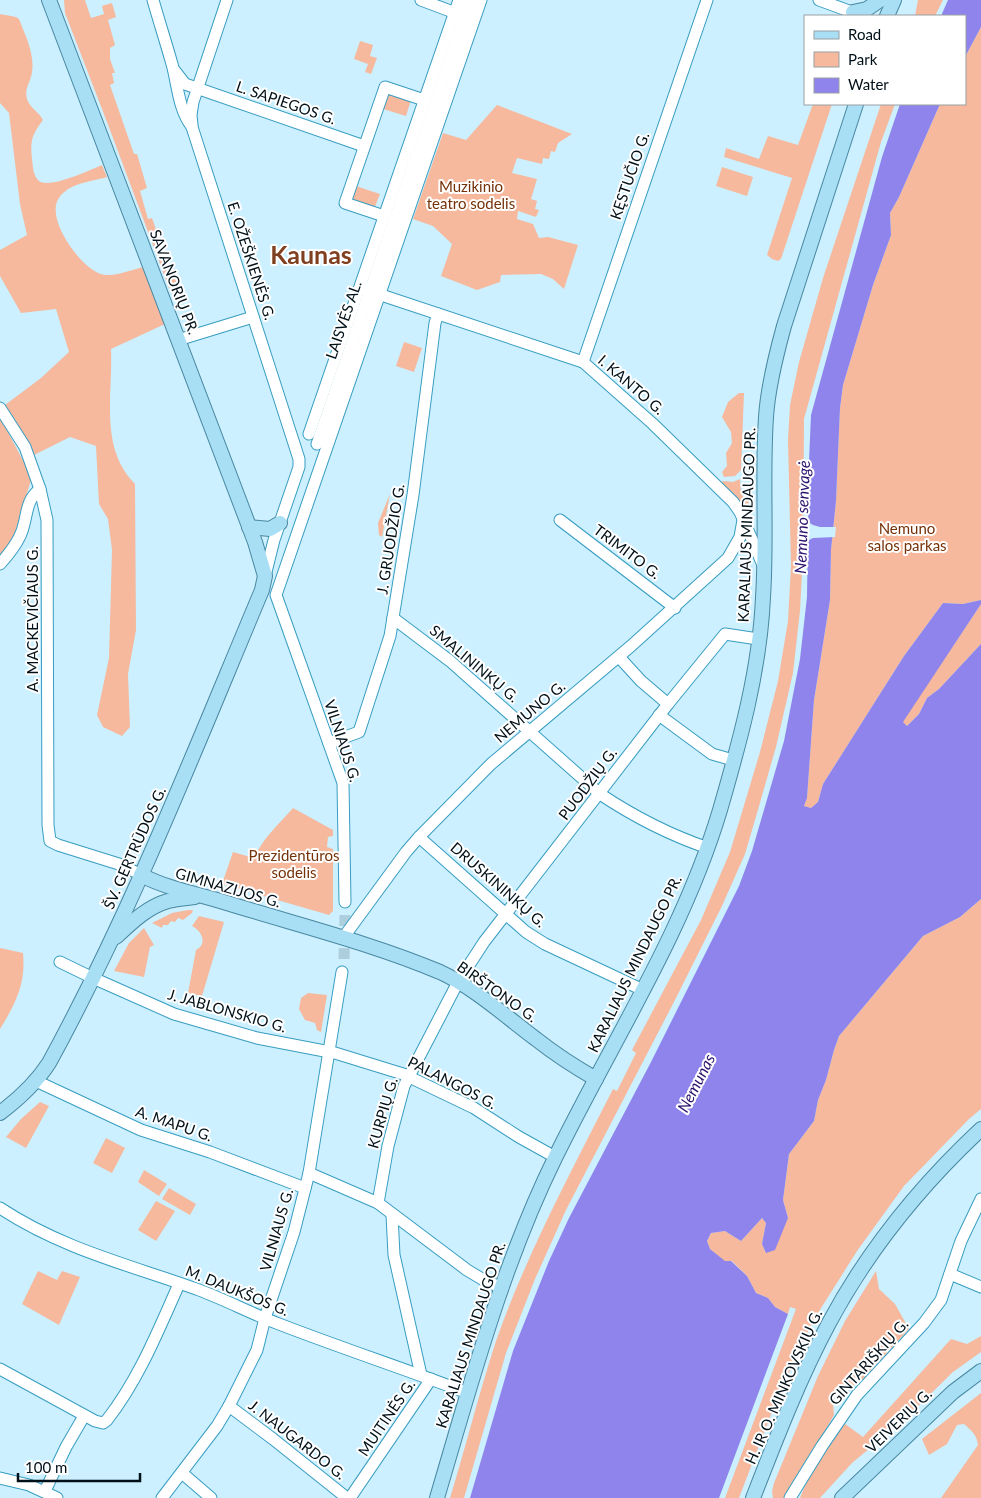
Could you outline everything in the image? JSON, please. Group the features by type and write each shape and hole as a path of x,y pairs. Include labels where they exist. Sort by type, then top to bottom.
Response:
{"main road":[{"name":"SAVANORIŲ PR.","path":"49,0 249,527 265,576"},
{"path":"858,15 880,0"},
{"path":"887,15 894,0"},
{"name":"KARALIAUS MINDAUGO PR.","path":"437,1498 501,1287 520,1237 555,1157 643,990 686,903 708,848 720,810 750,692 763,599 766,414 776,357 787,317 856,105"},
{"path":"249,527 270,529 280,522"},
{"name":"ŠV. GERTRŪDOS G.","path":"0,1113 23,1095 36,1081 49,1062 112,941 177,795 262,590 265,576"},
{"name":"GIMNAZIJOS G.","path":"141,875 161,885 344,938"},
{"path":"112,941 145,912 168,901 200,896"},
{"name":"BIRŠTONO G.","path":"344,938 442,973 489,1003 566,1061 596,1079"},
{"name":"H. IR O. MINKOVSKIŲ G.","path":"753,1498 809,1364 850,1288 892,1226 914,1198 940,1169 981,1129"},
{"name":"VEIVERIŲ G.","path":"842,1498 946,1399 970,1377 981,1370"},
{"path":"761,1478 765,1498"}],"street":[{"name":"E. OŽEŠKIENĖS G.","path":"153,0 172,66 179,99 186,119 192,127 296,449 299,467 280,522"},
{"path":"192,127 191,115 197,89 228,0"},
{"path":"420,0 464,16"},
{"name":"LAISVĖS AL.","path":"458,0 464,16"},
{"name":"LAISVĖS AL.","path":"315,438 430,130 470,0"},
{"name":"LAISVĖS AL.","path":"276,595 332,435 370,291 430,130 424,100 464,16 481,0"},
{"name":"KĘSTUČIO G.","path":"582,362 707,0"},
{"path":"819,0 858,15"},
{"name":"E. OŽEŠKIENĖS G.","path":"172,66 185,84 197,89"},
{"path":"397,216 345,203 385,87 424,100"},
{"name":"L. SAPIEGOS G.","path":"197,89 364,146"},
{"name":"I. KANTO G.","path":"370,291 582,362 653,424 734,502 764,566"},
{"name":"J. GRUODŽIO G.","path":"329,743 359,732 382,662 393,618 413,495 435,323 438,314"},
{"path":"178,340 254,317"},
{"name":"A. MACKEVIČIAUS G.","path":"0,408 25,447 40,489 47,520 48,825 50,841"},
{"path":"324,456 315,438 332,435"},
{"path":"0,564 16,544 22,532 33,494 40,489"},
{"name":"TRIMITO G.","path":"560,520 675,608"},
{"name":"NEMUNO G.","path":"344,938 387,877 419,837 491,764 619,657 728,558 740,537 743,520"},
{"path":"265,576 280,522"},
{"name":"VILNIAUS G.","path":"276,595 343,783 345,902"},
{"name":"SMALININKŲ G.","path":"393,618 450,661 600,794 622,808 688,841 708,848"},
{"name":"PUODŽIŲ G.","path":"458,982 505,915 659,715 725,634 758,639"},
{"path":"619,657 641,681 668,704"},
{"path":"659,715 712,754 733,760"},
{"name":"DRUSKININKŲ G.","path":"419,837 526,932 545,944 643,990"},
{"name":"GIMNAZIJOS G.","path":"50,841 122,865 141,875"},
{"name":"J. JABLONSKIO G.","path":"60,962 174,1014 257,1038 328,1052"},
{"name":"VILNIAUS G.","path":"162,1498 229,1406 257,1350 265,1318 290,1247 309,1173 342,972"},
{"name":"KURPIŲ G.","path":"378,1203 397,1109 409,1076 458,982"},
{"name":"PALANGOS G.","path":"328,1052 409,1076 474,1108 519,1137 555,1157"},
{"name":"A. MAPU G.","path":"36,1081 141,1130 210,1152 305,1188"},
{"path":"309,1173 378,1203 472,1273 487,1282 501,1287"},
{"path":"981,1199 968,1223 950,1274 981,1287"},
{"name":"M. DAUKŠOS G.","path":"0,1208 47,1235 82,1250 200,1290 265,1318 468,1393"},
{"path":"392,1215 394,1255 426,1377"},
{"name":"GINTARIŠKIŲ G.","path":"790,1498 830,1432 857,1394 934,1310 941,1300 950,1274"},
{"path":"0,1369 84,1416 103,1423 122,1400 152,1344 180,1284"},
{"name":"MUITINĖS G.","path":"349,1498 426,1377"},
{"name":"J. NAUGARDO G.","path":"229,1406 349,1498"},
{"path":"0,1478 50,1495 66,1447 84,1416"},
{"path":"182,1473 211,1498"}],"green space":[{"path":"64,0 85,0 91,18 104,14 102,6 112,3 116,17 108,20 115,45 110,48 110,59 115,73 112,73 114,83 110,85 134,154 137,154 147,188 140,191 148,219 152,218 178,286 169,288 65,13"},
{"path":"918,0 943,0 936,15 915,15"},
{"path":"0,14 19,19 31,52 33,65 26,92 27,99 43,120 34,134 32,142 33,168 37,179 44,183 52,183 102,165 107,177 74,186 63,193 56,207 61,231 77,255 96,272 114,275 143,267 165,324 111,349 110,420 112,438 116,454 124,470 135,484 136,630 128,674 130,727 122,736 103,727 97,715 109,658 112,550 108,519 99,504 96,446 70,437 34,455 5,405 41,378 69,352 56,309 21,313 0,276 0,250 27,235 20,204 9,113 0,103"},
{"name":"Nemuno salos parkas","path":"981,27 981,600 963,604 943,603 904,656 823,784 818,802 811,808 804,806 807,798 814,700 830,600 831,550 843,385 873,285 891,235 890,213 899,197 940,105 966,105 966,55"},
{"path":"360,41 373,45 370,56 377,58 371,74 365,72 368,64 354,59"},
{"path":"388,92 411,100 406,116 383,109"},
{"name":"Muzikinio teatro sodelis","path":"497,105 572,134 558,143 555,152 551,151 549,159 543,158 542,164 517,158 512,173 537,179 531,199 537,201 535,209 539,210 536,217 518,211 517,219 533,224 539,238 548,237 578,245 564,289 553,279 541,274 501,275 500,282 477,290 441,276 452,244 433,226 413,219 443,133 466,140"},
{"path":"813,105 832,105 781,259 778,261 767,255 792,178 724,157 726,148 759,159 768,136 798,145"},
{"path":"881,105 895,105 881,142 804,419 803,553 800,611 793,673 776,747 745,854 722,906 675,1000 566,1210 535,1279 506,1353 464,1498 450,1498 496,1341 521,1276 550,1213 613,1089 617,1091 636,1053 632,1050 701,920 730,852 760,752 778,681 788,621 791,566 788,440 790,405 799,362 823,278"},
{"path":"722,167 753,177 747,196 716,186"},
{"path":"356,186 380,194 374,209 351,201"},
{"path":"404,342 422,348 414,372 396,366"},
{"path":"739,393 744,393 741,470 735,476 724,477 722,472 727,466 726,453 732,443 731,432 722,417 728,402"},
{"path":"0,417 29,472 31,480 12,542 0,557"},
{"path":"740,479 741,494 744,497 749,492 748,516 742,504 721,483 723,481 733,482"},
{"path":"390,494 382,537 379,535 378,523"},
{"path":"981,604 981,644 939,689 927,698 919,714 907,726 902,722"},
{"name":"Prezidentūros sodelis","path":"293,808 333,830 333,836 328,837 327,847 333,849 333,911 329,915 222,884 233,852 254,858 266,838"},
{"path":"981,899 981,1109 904,1186 857,1251 813,1321 777,1399 739,1498 725,1498 796,1309 790,1307 788,1314 775,1307 768,1298 756,1293 747,1276 732,1261 725,1262 710,1249 707,1241 711,1233 725,1231 741,1241 762,1218 766,1223 762,1244 766,1253 788,1218 783,1200 789,1154 814,1121 818,1100 839,1036 923,936 960,917"},
{"path":"193,910 183,920 178,918 175,922 171,921 168,925 163,925 162,928 152,923 172,913"},
{"path":"199,916 224,922 202,996 188,993 196,950 203,941 199,931 192,926"},
{"path":"144,928 154,945 150,947 144,977 114,971 129,943"},
{"path":"0,948 23,953 24,964 19,992 0,1029"},
{"path":"308,993 327,995 321,1032 317,1030 315,1023 305,1020 299,1009 301,998"},
{"path":"40,1102 49,1106 26,1148 6,1137 21,1119"},
{"path":"106,1138 125,1148 112,1173 93,1163"},
{"path":"144,1170 167,1184 159,1196 138,1182"},
{"path":"169,1188 196,1204 190,1215 162,1199"},
{"path":"156,1201 175,1211 156,1241 138,1230"},
{"path":"38,1271 57,1280 62,1271 80,1277 59,1325 22,1304"},
{"path":"876,1271 879,1289 895,1304 909,1329 859,1383 835,1394 833,1403 834,1415 787,1498 773,1498 774,1483 818,1376 845,1321"},
{"path":"981,1336 981,1352 953,1372 906,1418 852,1463 820,1498 800,1498 810,1473 841,1421 863,1437 951,1339 967,1344"},
{"path":"981,1393 981,1498 941,1498 978,1445 977,1441 973,1433 964,1424 957,1425 947,1444 929,1455 922,1439"}],"water":[{"path":"948,0 981,0 981,27 966,55 966,15 941,15"},
{"name":"Nemunas","path":"900,105 940,105 899,197 890,213 891,235 873,285 843,385 831,550 830,600 814,700 807,798 804,806 811,808 818,802 823,784 904,656 943,603 963,604 981,600 981,604 903,722 907,726 919,714 927,698 939,689 981,644 981,899 960,917 923,936 839,1036 818,1100 814,1121 789,1154 783,1200 788,1218 775,1250 766,1253 762,1244 766,1223 762,1218 741,1241 725,1231 711,1233 707,1241 710,1249 725,1261 731,1261 747,1276 756,1293 768,1298 775,1307 788,1314 719,1498 470,1498 513,1351 549,1261 569,1218 651,1062 739,886 752,851 784,741 800,659 807,597 811,415 882,157"}],"pier":[{"path":"805,520 820,527 836,527 835,537 813,538 805,542"}],"tunnel":[{"path":"344,959 345,915"}],"district":[{"name":"Kaunas","path":"311,255"}],"water label":[{"name":"Nemuno senvagė","path":"802,517"}]}
